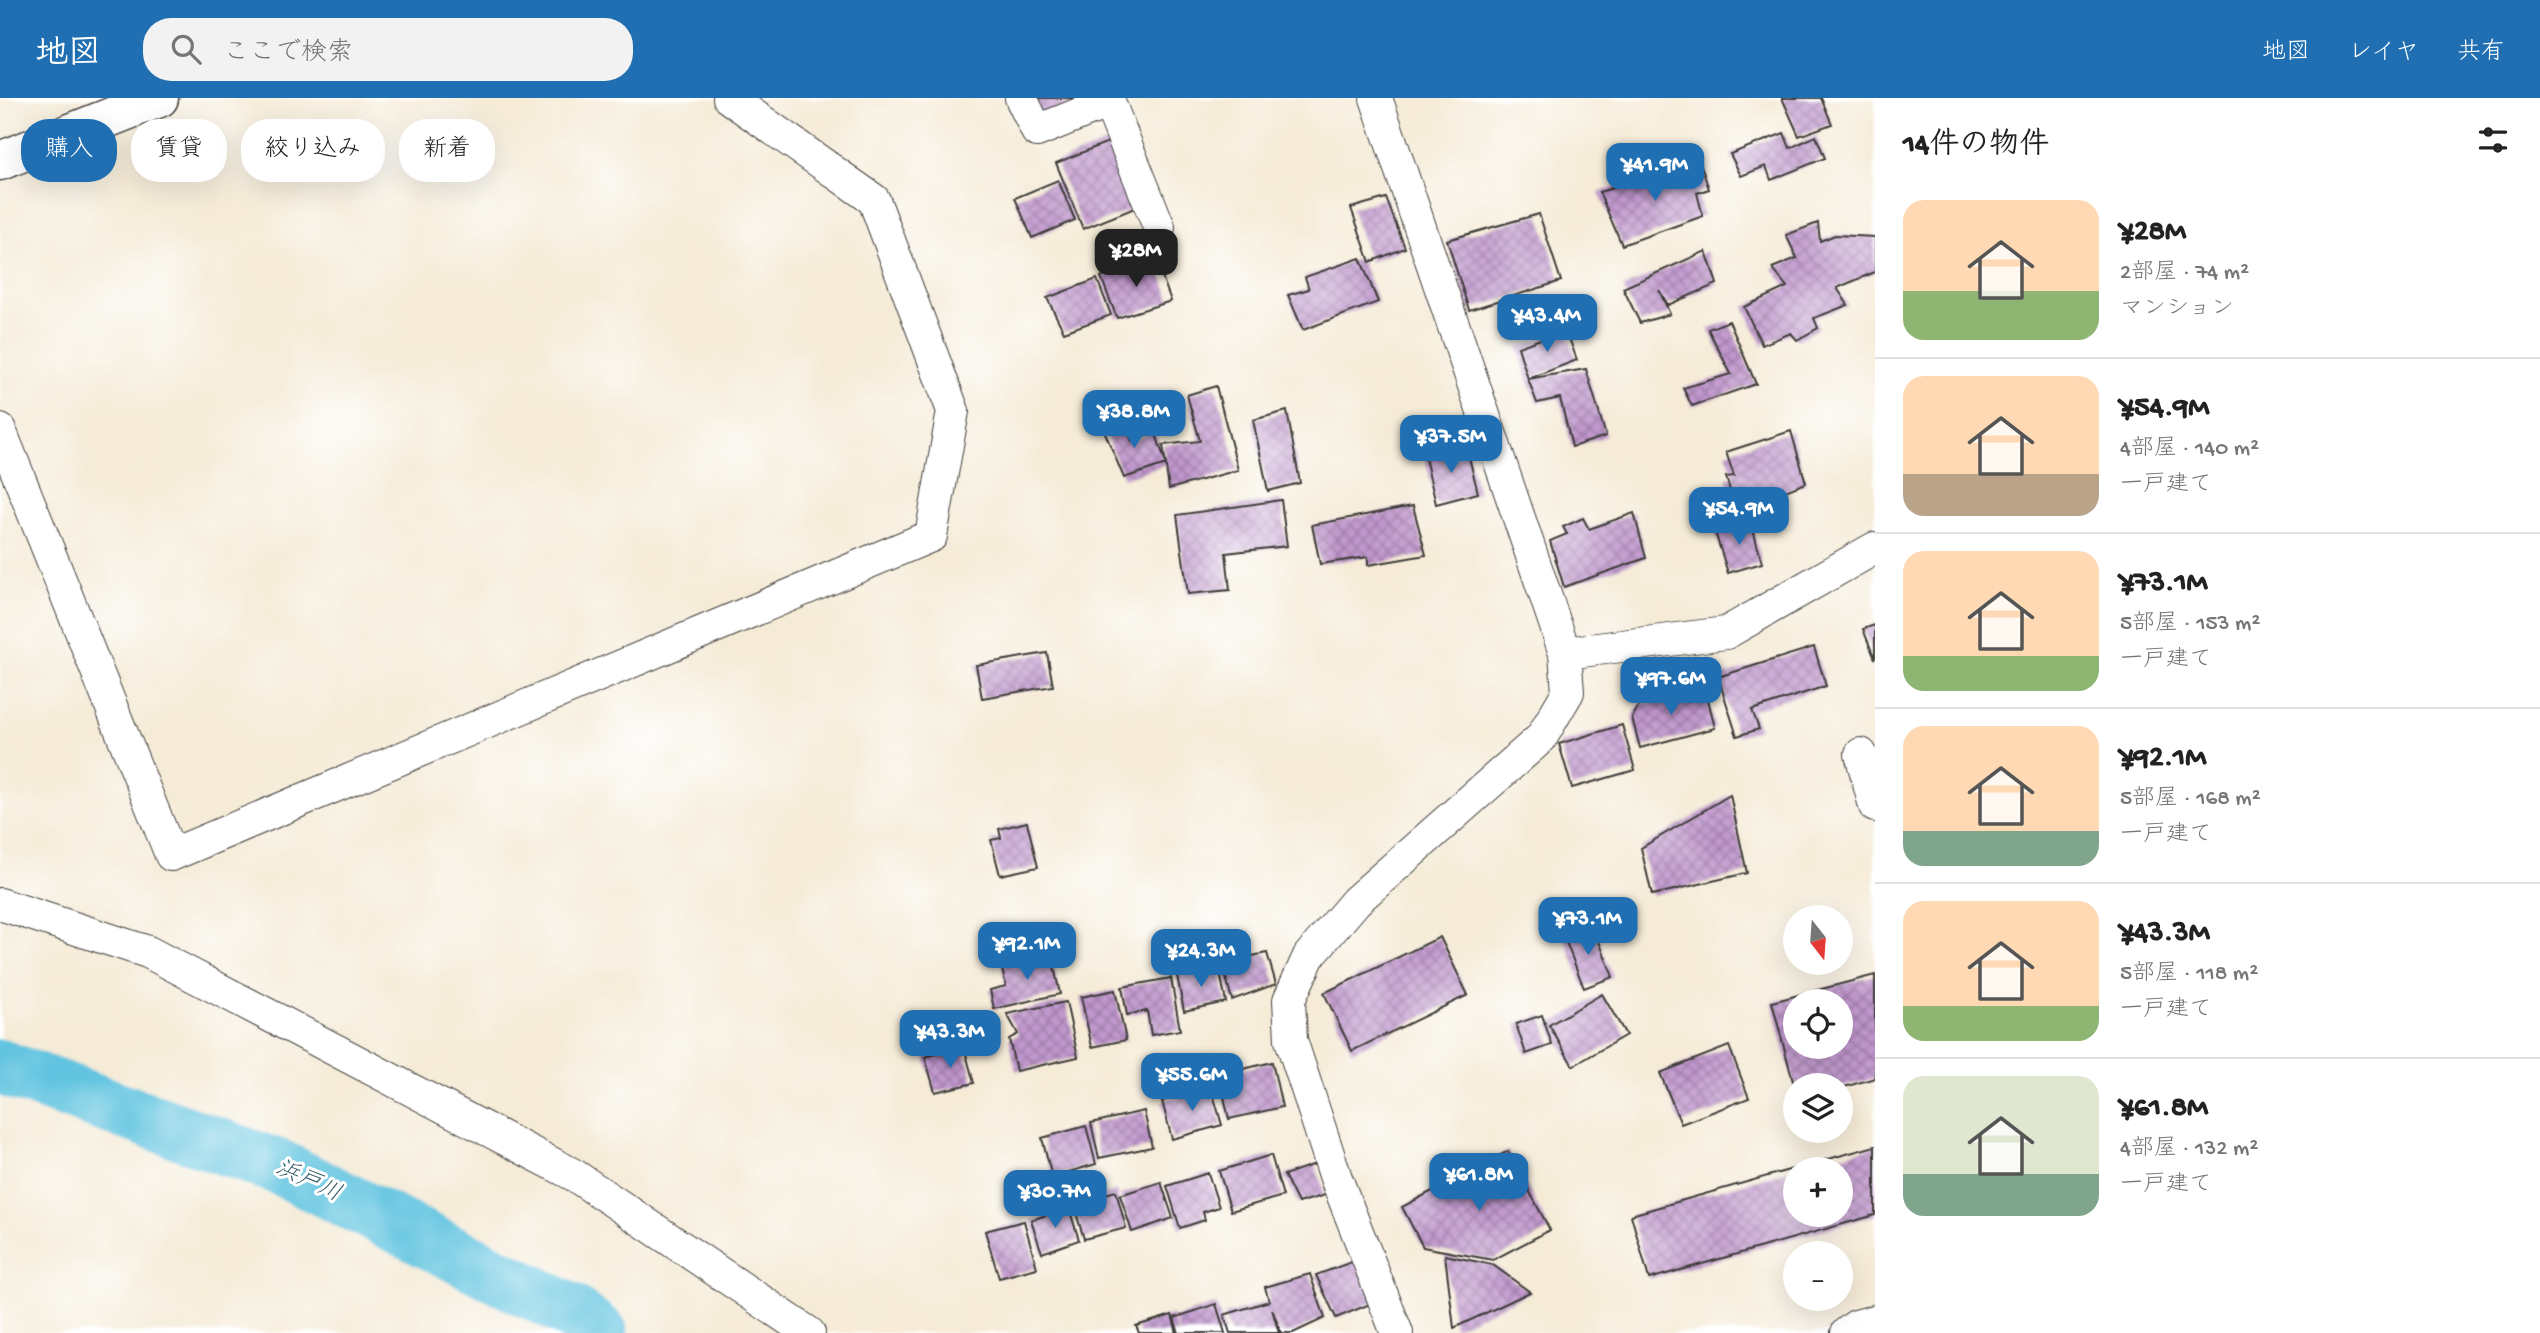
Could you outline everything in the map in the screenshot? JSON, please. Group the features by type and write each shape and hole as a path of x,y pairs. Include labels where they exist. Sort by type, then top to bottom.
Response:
{"street":[{"path":"0,161 159,98"},
{"path":"0,430 171,855 931,536 953,411 874,200 729,98"},
{"path":"1021,98 1037,131 1115,100 1159,227"},
{"path":"1376,98 1565,653 1568,692 1541,738 1356,901 1309,956 1289,1000 1291,1040 1336,1178 1397,1333"},
{"path":"1565,653 1726,634 1875,548"},
{"path":"1861,754 1875,806"},
{"path":"0,904 148,952 561,1168 808,1333"},
{"path":"1847,1333 1856,1326 1875,1321"}],"building":[{"path":"1029,98 1088,98 1038,121"},
{"path":"1782,98 1821,98 1832,124 1799,136"},
{"path":"1784,133 1790,148 1816,136 1825,158 1771,180 1766,166 1741,176 1730,154"},
{"path":"1113,140 1140,206 1083,229 1056,163"},
{"path":"1700,163 1709,189 1697,193 1703,216 1622,245 1599,192"},
{"path":"1058,180 1075,220 1032,238 1015,198"},
{"path":"1386,198 1405,248 1370,262 1351,208"},
{"path":"1539,214 1561,281 1469,310 1447,240"},
{"path":"1818,223 1820,241 1835,235 1875,237 1875,272 1837,288 1848,305 1814,318 1818,328 1797,340 1791,333 1762,345 1744,307 1787,287 1772,268 1797,258 1786,235"},
{"path":"1706,251 1717,284 1668,305 1659,290 1670,314 1640,323 1623,288"},
{"path":"1360,258 1378,302 1303,330 1288,295 1309,289 1305,277"},
{"path":"1156,260 1171,301 1117,318 1101,277"},
{"path":"1097,279 1111,315 1064,332 1047,298"},
{"path":"1729,321 1756,384 1692,406 1683,388 1731,374 1708,329"},
{"path":"1566,330 1577,360 1528,379 1518,347"},
{"path":"1586,369 1606,436 1572,447 1560,398 1537,403 1528,379"},
{"path":"1216,386 1238,470 1169,489 1163,445 1200,441 1187,395"},
{"path":"1287,411 1300,483 1268,491 1253,420"},
{"path":"1125,422 1132,441 1155,431 1166,464 1124,478 1103,428"},
{"path":"1791,431 1806,483 1780,493 1783,506 1738,517 1726,477 1734,476 1726,452"},
{"path":"1466,445 1478,493 1436,504 1425,458"},
{"path":"1281,500 1287,546 1226,553 1230,590 1188,594 1177,515"},
{"path":"1413,506 1426,555 1368,565 1368,557 1320,564 1312,525"},
{"path":"1634,513 1646,558 1564,587 1550,541 1567,534 1563,527 1583,518 1589,529"},
{"path":"1751,522 1762,563 1728,573 1715,532"},
{"path":"1875,625 1875,659 1863,629"},
{"path":"1814,647 1826,686 1752,710 1759,729 1737,736 1718,677"},
{"path":"1047,653 1053,686 982,698 976,665"},
{"path":"1682,686 1687,701 1707,695 1715,728 1640,748 1632,718 1639,705 1652,702 1650,695"},
{"path":"1622,725 1635,770 1572,788 1559,744"},
{"path":"1730,795 1747,873 1652,895 1641,848"},
{"path":"1027,822 1038,867 1000,875 991,840 1001,838 999,829"},
{"path":"1593,926 1613,977 1584,988 1564,937"},
{"path":"1440,937 1468,995 1352,1051 1324,993"},
{"path":"1051,953 1060,994 994,1009 990,990 1006,986 1001,965"},
{"path":"1267,953 1276,984 1232,1000 1222,962"},
{"path":"1219,968 1226,1002 1184,1011 1177,976"},
{"path":"1875,975 1875,1078 1853,1084 1853,1073 1791,1073 1787,1059 1853,1059 1853,989 1822,989"},
{"path":"1171,978 1180,1030 1151,1035 1147,1011 1127,1015 1122,987"},
{"path":"1115,990 1126,1040 1092,1047 1081,997"},
{"path":"1602,994 1626,1035 1573,1066 1549,1025"},
{"path":"1783,999 1783,1044 1772,1002"},
{"path":"1066,1002 1078,1057 1016,1071 1009,1039 1018,1034 1007,1014"},
{"path":"1542,1015 1552,1045 1526,1054 1516,1024"},
{"path":"1729,1046 1749,1098 1681,1124 1660,1073"},
{"path":"964,1047 974,1083 935,1092 925,1057"},
{"path":"1272,1062 1282,1107 1229,1119 1219,1075"},
{"path":"1211,1087 1222,1125 1172,1139 1162,1101"},
{"path":"1144,1111 1152,1147 1099,1158 1091,1123"},
{"path":"1086,1126 1096,1164 1052,1177 1042,1138"},
{"path":"1875,1146 1875,1215 1853,1221 1853,1157 1836,1157"},
{"path":"1508,1151 1550,1230 1493,1260 1423,1247 1402,1207"},
{"path":"1271,1155 1283,1196 1231,1211 1219,1171"},
{"path":"1315,1164 1325,1195 1298,1203 1284,1175"},
{"path":"1783,1172 1783,1227 1833,1227 1649,1279 1631,1215"},
{"path":"1208,1173 1219,1207 1203,1212 1205,1220 1180,1228 1167,1186"},
{"path":"1161,1182 1173,1218 1132,1232 1120,1195"},
{"path":"1116,1191 1126,1228 1084,1239 1073,1203"},
{"path":"1069,1208 1079,1240 1042,1253 1031,1220"},
{"path":"1024,1221 1037,1268 999,1278 985,1231"},
{"path":"1445,1255 1493,1265 1530,1292 1454,1328"},
{"path":"1357,1260 1375,1302 1336,1318 1316,1275"},
{"path":"1310,1274 1325,1318 1293,1333 1281,1333 1272,1309 1279,1333 1230,1333 1224,1315 1269,1301 1265,1287"},
{"path":"1216,1304 1225,1333 1179,1333 1174,1318"},
{"path":"1172,1315 1177,1333 1139,1333 1136,1326"}],"waterway":[{"name":"浜戸川","path":"0,1067 281,1168 570,1311 600,1333"}]}
